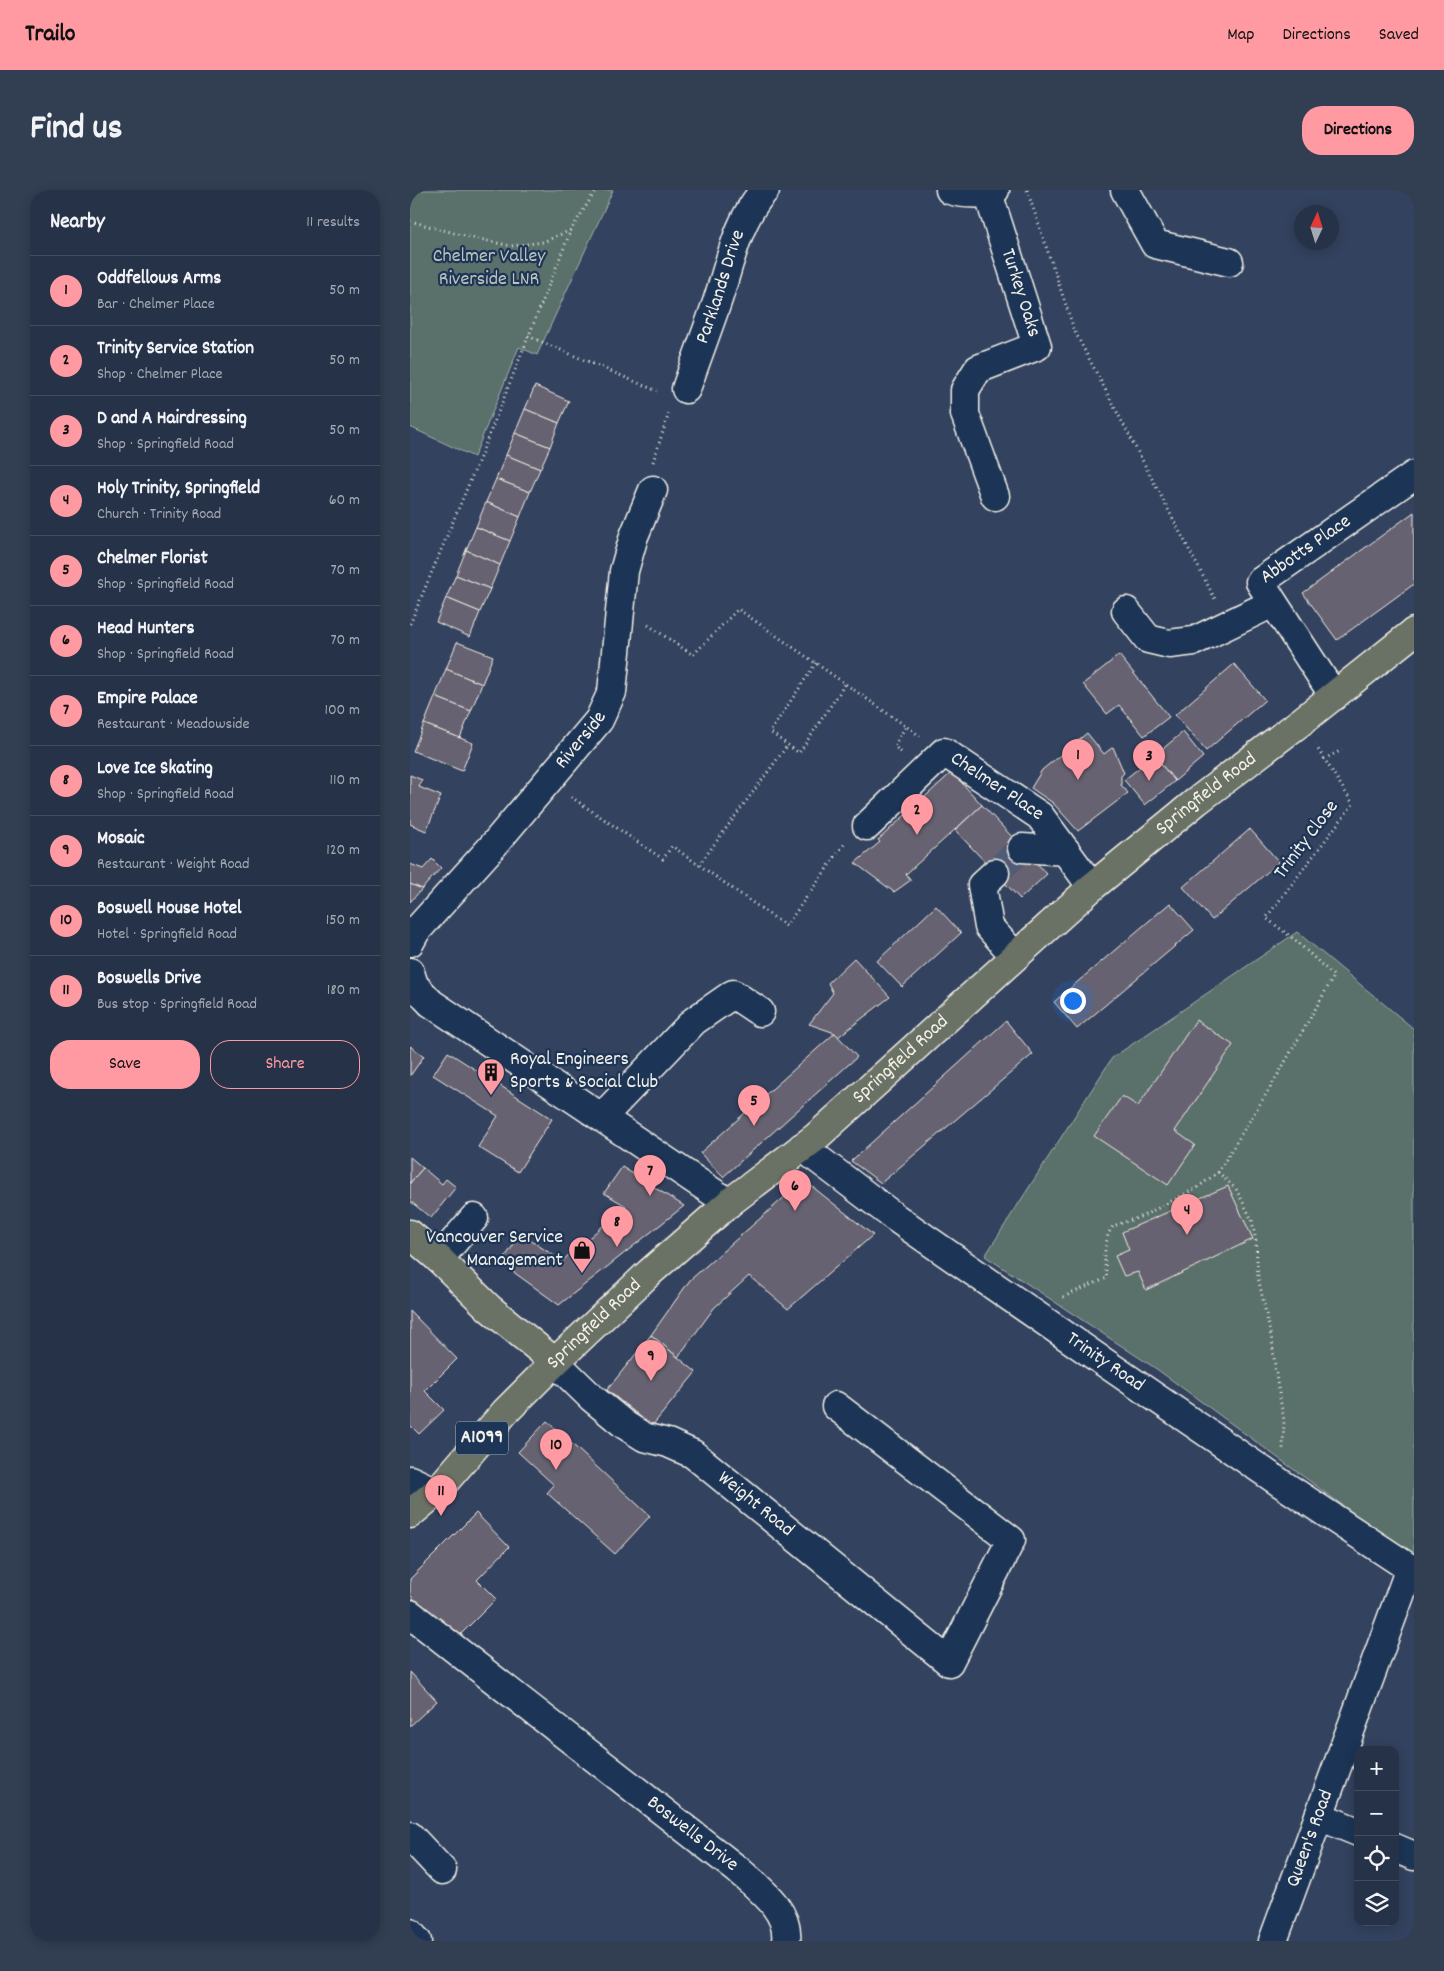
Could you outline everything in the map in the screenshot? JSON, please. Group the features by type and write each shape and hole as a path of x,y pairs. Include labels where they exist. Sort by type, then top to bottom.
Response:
{"main road":[{"name":"Springfield Road","path":"410,1514 436,1492 505,1412 606,1312 729,1203 802,1148 1092,887 1197,801 1414,632"},
{"path":"410,1234 439,1259 489,1308 555,1362"}],"street":[{"name":"Parklands Drive","path":"674,397 718,301 730,256 745,220 765,190"},
{"path":"950,190 957,192 992,192"},
{"path":"1125,190 1155,244 1229,262"},
{"name":"Turkey Oaks","path":"992,192 1037,346 978,369 965,390 965,414 995,496"},
{"name":"Abbotts Place","path":"1334,696 1260,582 1414,475"},
{"name":"Riverside","path":"410,942 416,932 548,782 599,720 612,692 617,657 624,571 634,536 653,490"},
{"path":"1126,611 1148,639 1169,644 1194,641 1274,602"},
{"name":"Chelmer Place","path":"858,831 944,752 1040,816 1092,887"},
{"path":"1022,848 1066,851"},
{"path":"995,873 982,885 989,927 1015,956"},
{"path":"410,972 414,985 431,1003 729,1203"},
{"path":"602,1117 694,1022 732,994 760,1012"},
{"name":"Trinity Road","path":"802,1148 896,1218 1282,1484 1412,1570"},
{"path":"439,1259 474,1218"},
{"name":"Weight Road","path":"555,1362 592,1398 625,1425 644,1436 668,1443 693,1454 949,1662 1011,1540 836,1406"},
{"path":"410,1480 436,1492"},
{"name":"Queen's Road","path":"1273,1941 1412,1570"},
{"name":"Boswells Drive","path":"410,1614 738,1870 765,1895 780,1913 787,1934 786,1941"},
{"path":"1320,1816 1354,1830"},
{"path":"410,1836 442,1870"},
{"path":"1399,1850 1414,1856"},
{"path":"410,1933 417,1941"}],"path":[{"path":"410,624 481,455 571,230 596,190"},
{"path":"1027,190 1075,332 1217,603"},
{"path":"410,220 511,246 543,242 571,230"},
{"path":"528,336 674,397 652,464 653,490"},
{"path":"620,607 693,655 738,609 944,752"},
{"path":"816,663 770,732 787,746 799,753 846,683"},
{"name":"Trinity Close","path":"1218,1172 1276,1078 1334,976 1295,940 1266,918 1353,804 1302,721"},
{"path":"906,726 894,746 906,756"},
{"path":"699,865 787,746"},
{"path":"1324,759 1342,750"},
{"path":"548,782 663,859 672,846 786,926 858,831"},
{"path":"1029,1310 1107,1278 1104,1256 1108,1234 1113,1226 1143,1216 1198,1187 1218,1172 1236,1189 1252,1220 1256,1242 1258,1278 1272,1341 1284,1420 1282,1484"}],"green space":[{"name":"Chelmer Valley Riverside LNR","path":"410,190 613,190 537,355 519,347 474,457 410,427"},
{"path":"1297,932 1414,1029 1414,1555 1394,1543 1158,1370 985,1256 1112,1058"}],"building":[{"path":"535,386 569,401 559,423 525,409"},
{"path":"525,409 559,423 550,447 515,433"},
{"path":"515,433 550,447 540,469 506,455"},
{"path":"506,455 540,469 530,492 496,479"},
{"path":"496,479 530,492 520,517 486,502"},
{"path":"486,502 520,517 510,541 476,527"},
{"path":"1414,512 1414,584 1337,640 1303,593"},
{"path":"476,527 510,541 500,565 466,550"},
{"path":"466,550 500,565 490,589 456,575"},
{"path":"456,575 490,589 480,612 446,598"},
{"path":"446,598 480,612 470,637 436,622"},
{"path":"457,642 493,656 482,684 446,669"},
{"path":"1119,655 1169,717 1144,736 1119,705 1107,714 1083,684"},
{"path":"1234,664 1265,700 1206,751 1175,715"},
{"path":"446,669 482,684 471,711 435,697"},
{"path":"435,697 471,711 460,738 424,724"},
{"path":"424,724 473,743 462,771 413,751"},
{"path":"1183,732 1203,757 1175,781 1154,756"},
{"path":"1087,733 1104,754 1113,747 1124,773 1121,776 1121,785 1128,793 1078,831 1053,803 1031,788 1042,770"},
{"path":"1154,756 1175,781 1145,805 1124,780"},
{"path":"952,772 982,805 906,874 911,880 894,892 855,863 880,842 878,840"},
{"path":"410,775 422,780 419,787 441,796 426,831 410,824"},
{"path":"982,805 1047,874 1020,899 955,830"},
{"path":"1250,829 1279,862 1212,920 1183,887"},
{"path":"432,859 441,868 422,889 410,884 410,864 423,869"},
{"path":"410,884 422,889 410,902"},
{"path":"1170,903 1194,930 1077,1029 1054,1002"},
{"path":"936,906 961,933 902,987 877,961"},
{"path":"854,958 890,997 838,1037 835,1033 809,1024 833,993 828,983"},
{"path":"1196,1020 1233,1045 1175,1131 1195,1145 1168,1185 1094,1136 1122,1096 1138,1106"},
{"path":"1006,1021 1033,1054 881,1183 851,1161"},
{"path":"835,1033 857,1057 723,1177 700,1153"},
{"path":"410,1046 424,1056 410,1076"},
{"name":"Royal Engineers Sports & Social Club","path":"448,1052 552,1119 518,1172 478,1147 498,1116 433,1075"},
{"path":"410,1157 423,1168 410,1183"},
{"path":"622,1167 684,1206 559,1305 501,1263 521,1234 562,1261 626,1206 604,1193"},
{"path":"423,1168 442,1184 446,1179 456,1187 431,1218 410,1201 410,1183"},
{"path":"804,1180 873,1235 788,1309 749,1276 714,1308 678,1357 651,1335 690,1280"},
{"path":"1228,1186 1253,1239 1146,1290 1138,1272 1124,1276 1115,1256 1129,1250 1122,1232"},
{"path":"410,1311 457,1359 425,1391 444,1410 419,1434 410,1425"},
{"path":"651,1335 696,1372 652,1426 607,1390"},
{"path":"547,1421 650,1516 615,1554 547,1493 554,1485 518,1452"},
{"path":"476,1513 509,1547 477,1580 496,1599 455,1640 410,1595 410,1579"},
{"path":"410,1672 437,1701 410,1726"}],"tunnel":[{"path":"995,873 1022,848"}],"place":[{"name":"Oddfellows Arms","path":"1078,780"},
{"name":"D and A Hairdressing","path":"1149,781"},
{"name":"Trinity Service Station","path":"917,835"},
{"name":"Royal Engineers Sports & Social Club","path":"491,1096"},
{"name":"Chelmer Florist","path":"754,1126"},
{"name":"Empire Palace","path":"650,1196"},
{"name":"Head Hunters","path":"795,1211"},
{"name":"Holy Trinity, Springfield","path":"1187,1235"},
{"name":"Love Ice Skating","path":"617,1247"},
{"name":"Vancouver Service Management","path":"582,1274"},
{"name":"Mosaic","path":"651,1381"},
{"name":"Boswell House Hotel","path":"556,1470"},
{"name":"Boswells Drive","path":"441,1516"}]}
